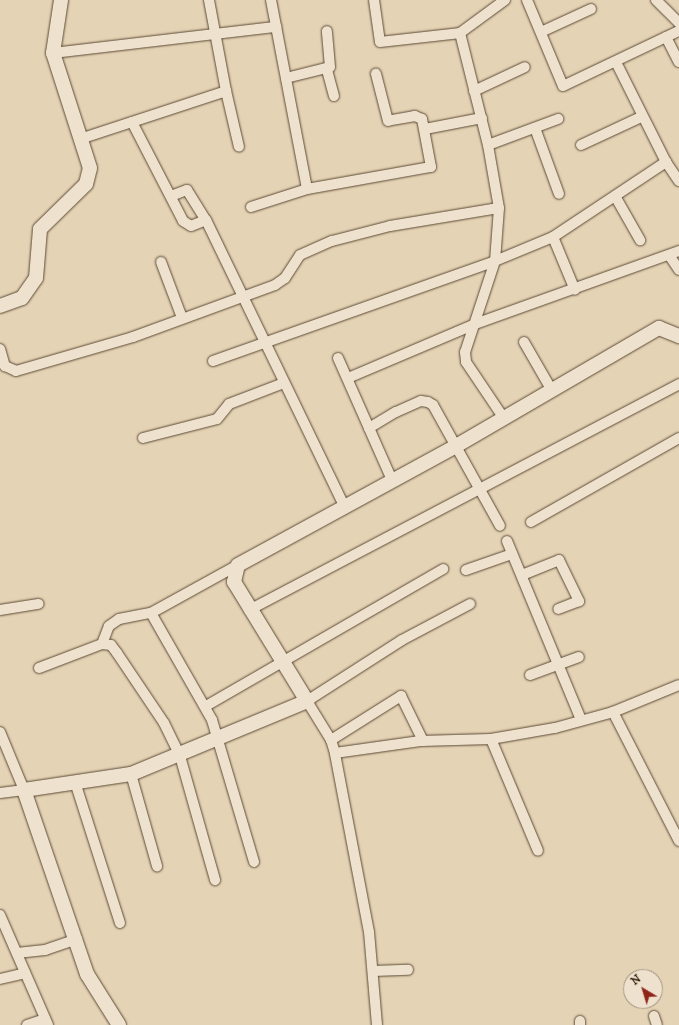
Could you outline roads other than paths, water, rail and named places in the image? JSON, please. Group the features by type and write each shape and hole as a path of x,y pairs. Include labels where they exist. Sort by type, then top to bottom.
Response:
{"street":[{"path":"0,306 22,298 36,278 40,229 86,184 90,168 53,53 61,0"},
{"path":"210,0 226,91 239,147"},
{"path":"271,0 307,189"},
{"path":"374,0 380,42 460,34 505,0"},
{"path":"527,0 563,86 679,31"},
{"path":"656,0 679,23"},
{"path":"541,32 591,9"},
{"path":"53,53 276,27"},
{"path":"286,78 327,70 332,64 326,31"},
{"path":"460,34 482,118 499,208 496,261 465,352 466,362 503,417"},
{"path":"666,37 679,62"},
{"path":"616,62 641,117 666,162 679,181"},
{"path":"474,91 524,67"},
{"path":"327,70 334,96"},
{"path":"251,207 307,189 429,168 425,129 420,117 390,121 386,118 376,74"},
{"path":"80,139 226,91"},
{"path":"581,145 641,117"},
{"path":"425,129 482,118"},
{"path":"488,145 558,120"},
{"path":"132,122 171,196 188,224 206,220"},
{"path":"534,128 559,194"},
{"path":"213,361 265,340 496,261 553,237 666,162"},
{"path":"171,196 187,190 206,220 240,296 265,340 284,383 344,506"},
{"path":"615,196 640,240"},
{"path":"0,349 6,366 16,371 133,336 240,296 276,285 285,278 300,255 332,241 390,226 499,208"},
{"path":"553,237 575,290"},
{"path":"348,378 475,324 575,290 679,251"},
{"path":"669,255 679,270"},
{"path":"161,262 182,318"},
{"path":"102,644 110,626 119,619 152,613 344,506 456,446 551,389 659,328 679,336"},
{"path":"524,342 551,389"},
{"path":"338,358 392,480"},
{"path":"143,438 217,419 229,404 284,383"},
{"path":"249,610 679,384"},
{"path":"368,428 421,401 433,405 500,526"},
{"path":"531,522 679,438"},
{"path":"506,541 522,575 581,720"},
{"path":"466,570 512,554"},
{"path":"522,575 559,560 579,601 558,610"},
{"path":"238,565 234,582 280,662 307,701 331,740 335,753 370,932 377,1025"},
{"path":"206,706 280,662 443,570"},
{"path":"0,610 39,604"},
{"path":"0,793 131,774 180,756 217,736 307,701 402,640 470,604"},
{"path":"152,613 206,706 217,736 254,862"},
{"path":"39,668 102,644 111,645 164,723 180,756 215,880"},
{"path":"530,675 579,657"},
{"path":"335,753 423,741 491,739 613,712 679,686"},
{"path":"331,740 401,696 423,741"},
{"path":"613,712 679,840"},
{"path":"0,732 24,790 77,939 87,974 119,1025"},
{"path":"491,739 538,851"},
{"path":"131,774 157,866"},
{"path":"75,782 120,923"},
{"path":"0,915 47,1022 27,1025"},
{"path":"17,953 45,950 77,939"},
{"path":"373,971 408,970"},
{"path":"0,979 25,973"}]}
